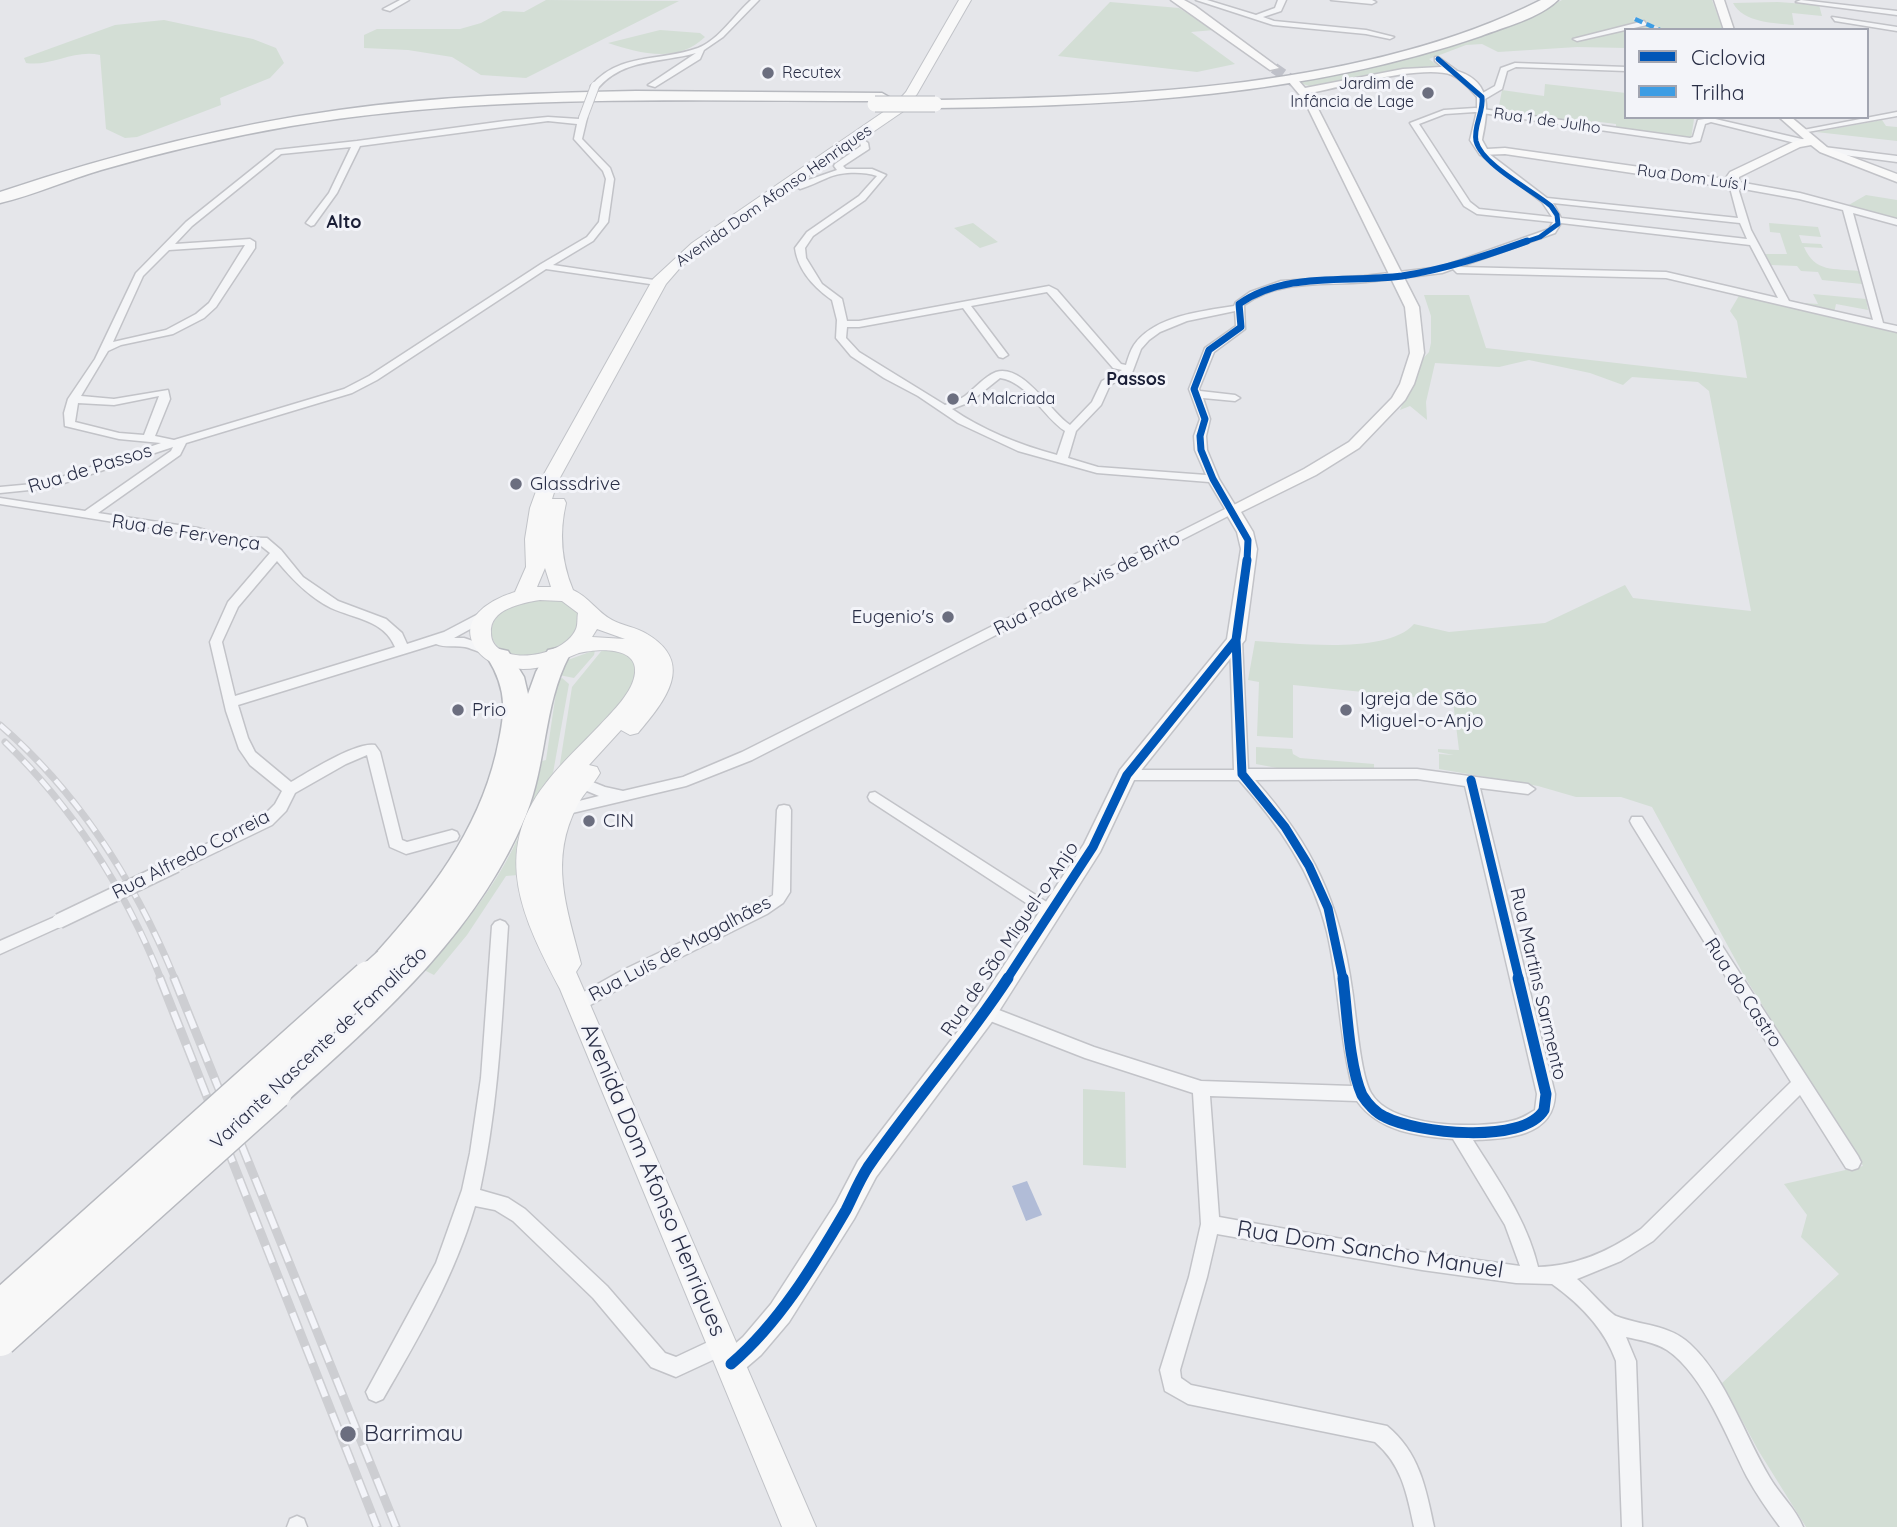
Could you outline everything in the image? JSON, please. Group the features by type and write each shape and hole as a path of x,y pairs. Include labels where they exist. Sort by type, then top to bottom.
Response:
{"highway":[{"path":"938,100 1109,91 1275,73 1435,36 1526,0"},
{"path":"0,207 94,175 182,151 288,129 385,115 538,105 1119,98 1207,90 1297,77 1377,61 1493,26 1551,0"},
{"path":"0,198 100,166 188,142 371,110 527,99 878,101"},
{"name":"Variante Nascente de Famalicão","path":"0,1308 299,1044 450,922 484,875 506,830 526,771 545,677 564,652"},
{"name":"Variante Nascente de Famalicão","path":"0,1339 396,967 461,870 500,790 515,719 516,691 512,675 494,654"}],"main road":[{"name":"Avenida Dom Afonso Henriques","path":"524,594 536,566 536,528 539,508 548,484 659,282 697,246 900,107 911,94 965,0"},
{"name":"Avenida Dom Afonso Henriques","path":"567,793 651,703 659,691 664,669 659,654 650,644 604,624 588,613 583,605 564,594 553,568 552,526 555,507 570,472 660,302 680,273 695,259 910,109 921,96 975,0"},
{"path":"494,654 482,643 480,633 490,613 499,605 524,594 564,594"},
{"path":"564,652 587,631 588,613"},
{"name":"Avenida Dom Afonso Henriques","path":"494,654 533,662 595,644 626,646 643,660 645,681 567,793 552,847 550,891 575,995 727,1354 802,1522"}],"street":[{"path":"387,9 405,0"},
{"path":"652,85 697,57 701,50 755,0"},
{"path":"1176,0 1192,8 1274,68"},
{"path":"1200,0 1280,24 1366,32 1390,37"},
{"path":"1255,18 1278,9 1282,0"},
{"path":"1335,0 1372,2"},
{"path":"1718,0 1728,28"},
{"path":"1800,2 1897,13"},
{"path":"1832,8 1837,28"},
{"path":"1835,19 1897,29"},
{"path":"1577,39 1644,23"},
{"path":"180,443 90,431 69,424 68,412 73,400 100,362 138,275 189,224 279,152 357,145 505,123 548,119 582,120 602,75 621,66 701,50"},
{"path":"1438,59 1482,97 1483,111 1476,139 1484,153 1545,200 1559,221"},
{"path":"1482,97 1499,87 1504,70 1515,65 1624,69"},
{"path":"1294,82 1304,91 1432,69 1453,72"},
{"name":"Rua Padre Avis de Brito","path":"567,793 639,794 700,776 747,756 1333,460 1370,432 1398,400 1413,368 1417,335 1412,307 1399,276 1304,91"},
{"path":"1483,111 1444,112 1417,120 1414,125 1469,206 1488,213 1753,243"},
{"name":"Rua 1 de Julho","path":"1483,111 1689,141 1698,137 1700,122 1711,120 1806,138"},
{"path":"1869,117 1897,114"},
{"path":"1786,119 1806,138 1824,150 1858,159 1897,178"},
{"path":"1786,304 1743,221 1731,180 1734,175 1806,138 1861,119"},
{"name":"Rua de Passos","path":"0,490 45,486 348,391 373,378 544,265 590,239 603,222 610,179 607,170 578,139 582,120"},
{"path":"845,173 838,166 866,147 864,143"},
{"path":"312,223 333,193 357,145"},
{"name":"Rua Dom Luís I","path":"1484,153 1505,151 1733,184 1800,196 1897,222"},
{"path":"1858,159 1897,159"},
{"path":"800,186 811,184 824,176 845,173 873,170 882,175 862,198 810,234 800,253 818,286 837,299 842,324 841,338 848,348 943,409 1010,444 1112,472 1213,479"},
{"path":"1545,200 1743,221"},
{"path":"1847,208 1879,325"},
{"path":"1442,270 1540,237 1552,231 1559,221"},
{"path":"104,349 118,343 169,332 200,316 213,305 250,248 250,242 166,247"},
{"path":"544,265 654,283"},
{"path":"986,1012 1112,1060 1201,1088 1362,1094 1334,930 1325,899 1293,839 1242,774 1238,754 1236,640 1249,549 1245,533 1213,479 1201,450 1200,436 1205,419 1194,385 1209,350 1241,327 1238,308 1243,300 1281,284 1399,276 1442,270 1656,274 1897,329"},
{"path":"842,324 859,324 1049,289 1117,366 1129,369"},
{"path":"964,303 1003,355"},
{"path":"1062,460 1071,430 1097,403 1106,383 1123,376 1129,369 1137,347 1152,334 1188,318 1238,308"},
{"path":"943,409 966,400 998,375 1004,375 1022,383 1052,418 1071,430"},
{"path":"73,400 114,402 164,391 165,399 148,440"},
{"path":"1195,394 1235,398"},
{"name":"Rua de Fervença","path":"88,514 176,453 180,443"},
{"name":"Rua de Passos","path":"0,501 88,514"},
{"name":"Rua de Fervença","path":"88,514 105,519 198,532 227,541 263,541 277,553 299,580 334,604 382,622 397,636 403,650"},
{"path":"277,553 231,608 220,627 216,642 246,748 257,764 283,781 289,790"},
{"path":"232,702 426,643 449,635 490,613"},
{"name":"Rua de São Miguel-o-Anjo","path":"727,1354 752,1346 780,1312 845,1210 867,1169 986,1012 1051,912 1093,847 1127,775 1236,640"},
{"path":"426,643 464,642 494,654"},
{"path":"1207,673 1224,672 1238,676"},
{"name":"Rua Alfredo Correia","path":"0,948 267,821 281,807 289,790 341,760 370,748 395,843 406,848 452,836"},
{"path":"1144,751 1150,764 1163,773"},
{"path":"1127,775 1417,774 1528,789"},
{"name":"Rua Martins Sarmento","path":"1362,1094 1370,1106 1383,1116 1400,1123 1459,1133 1486,1132 1533,1122 1541,1115 1546,1094 1471,780"},
{"name":"Rua Padre Avis de Brito","path":"567,793 639,794"},
{"path":"876,797 1051,912"},
{"name":"Rua Luís de Magalhães","path":"575,995 771,904 782,891 784,810"},
{"name":"Rua do Castro","path":"1637,821 1852,1162"},
{"path":"376,1392 432,1291 452,1248 469,1197 483,1124 500,926"},
{"name":"Rua Dom Sancho Manuel","path":"1210,1224 1407,1259 1531,1275 1555,1275 1611,1256 1631,1247 1647,1235 1801,1083"},
{"path":"1201,1088 1210,1224 1198,1277 1170,1370 1172,1384 1188,1394 1380,1433 1399,1450 1407,1462 1413,1476 1423,1527"},
{"name":"Rua Dom Sancho Manuel","path":"1459,1133 1512,1222 1528,1259 1531,1275"},
{"path":"469,1197 490,1199 506,1205 519,1215 600,1292 658,1360 676,1367 727,1354"},
{"path":"1555,1275 1609,1324 1620,1342 1626,1361 1632,1527"},
{"path":"1609,1324 1642,1331 1673,1342 1689,1357 1727,1416 1764,1486 1793,1527"}],"shaded area":[{"path":"546,0 679,1 526,78 481,75 452,57 408,50 364,48 364,35 377,29 460,29 481,23 503,11 524,12"},
{"path":"1562,0 1712,0 1722,28 1660,28 1636,17 1633,19 1651,28 1624,28 1624,48 1577,47 1498,52 1482,44 1466,45 1429,59 1441,68 1315,88 1297,82 1376,66 1447,46"},
{"path":"1110,2 1179,8 1214,30 1191,32 1235,64 1197,72 1058,56"},
{"path":"1733,3 1819,5 1822,16 1792,13 1794,25 1769,22 1744,15"},
{"path":"164,20 253,39 276,48 284,63 270,78 220,98 221,105 137,137 125,138 106,129 100,55 81,54 35,64 26,63 24,58 115,25"},
{"path":"660,30 700,33 705,37 682,51 658,54 608,43"},
{"path":"1545,84 1624,93 1624,119 1694,119 1691,139 1616,129 1616,124 1592,121 1591,126 1498,111 1502,90 1544,96"},
{"path":"1882,120 1886,126 1897,127 1897,141 1816,132"},
{"path":"1866,195 1897,200 1897,220 1847,206"},
{"path":"973,223 998,242 980,248 954,228"},
{"path":"1769,223 1818,227 1821,237 1799,235 1802,243 1821,244 1823,248 1804,247 1808,255 1826,268 1859,271 1862,284 1822,280 1818,272 1801,271 1797,266 1771,265 1765,254 1787,254 1780,233 1770,232"},
{"path":"1740,294 1897,332 1897,1527 1806,1527 1758,1450 1722,1383 1839,1274 1801,1237 1807,1215 1784,1184 1863,1166 1746,979 1652,807 1621,797 1576,797 1538,786 1439,769 1439,754 1454,755 1438,752 1438,749 1459,750 1453,701 1293,685 1293,738 1257,736 1259,682 1248,680 1255,641 1316,645 1362,644 1401,634 1414,624 1449,632 1545,623 1625,585 1633,598 1751,611 1709,391 1698,382 1632,377 1623,385 1590,373 1529,360 1499,367 1435,363 1426,402 1427,420 1410,406 1400,410 1431,343 1431,316 1424,295 1469,295 1486,348 1747,378 1737,321 1730,311"},
{"path":"1813,294 1866,299 1868,310 1836,304 1834,313 1789,302 1818,304"},
{"path":"537,598 561,601 577,610 581,619 578,629 557,647 541,653 525,656 501,649 492,637 493,623 497,616 517,603"},
{"path":"603,649 627,655 635,663 637,676 615,710 559,770 572,687"},
{"path":"595,650 594,655 574,678 559,675 565,661"},
{"path":"562,678 569,684 553,773 518,875 506,876 467,935 434,975 424,970 483,899 513,848 525,821 542,761 546,760 558,679"},
{"path":"1256,747 1292,749 1293,754 1300,758 1374,764 1374,770 1277,768 1256,764"},
{"path":"1083,1089 1125,1092 1126,1168 1083,1165"}],"water":[{"path":"1027,1181 1042,1215 1026,1221 1012,1186"}],"tunnel":[{"path":"1274,68 1294,82"}],"railway":[{"path":"0,725 29,752 80,810 123,874 175,979"},
{"path":"5,742 53,795 95,852 131,913 161,979"},
{"path":"160,978 377,1527"},
{"path":"174,978 396,1527"}],"marked path":[{"path":"1635,19 1655,28"}],"cycle path":[{"path":"731,1364 752,1346 780,1313 845,1211 867,1169 986,1012 1093,847 1127,775 1236,640 1248,540 1213,479 1201,450 1200,436 1205,419 1194,389 1209,350 1241,327 1239,304 1253,294 1281,284 1399,276 1453,267 1540,237 1558,224 1557,215 1551,206 1497,166 1480,148 1476,134 1482,97 1438,59"},
{"path":"1236,640 1240,767 1242,774 1298,846 1328,908 1338,950 1353,1053 1362,1094 1377,1112 1398,1122 1440,1130 1489,1132 1529,1124 1543,1113 1546,1094 1471,780"}],"place":[{"name":"Recutex","path":"768,73"},
{"name":"Jardim de Infância de Lage","path":"1428,93"},
{"name":"A Malcriada","path":"953,399"},
{"name":"Glassdrive","path":"516,484"},
{"name":"Eugenio's","path":"948,617"},
{"name":"Prio","path":"458,710"},
{"name":"Igreja de São Miguel-o-Anjo","path":"1346,710"},
{"name":"CIN","path":"589,821"},
{"name":"Barrimau","path":"348,1434"}],"district":[{"name":"Alto","path":"344,223"},
{"name":"Passos","path":"1136,380"}]}
